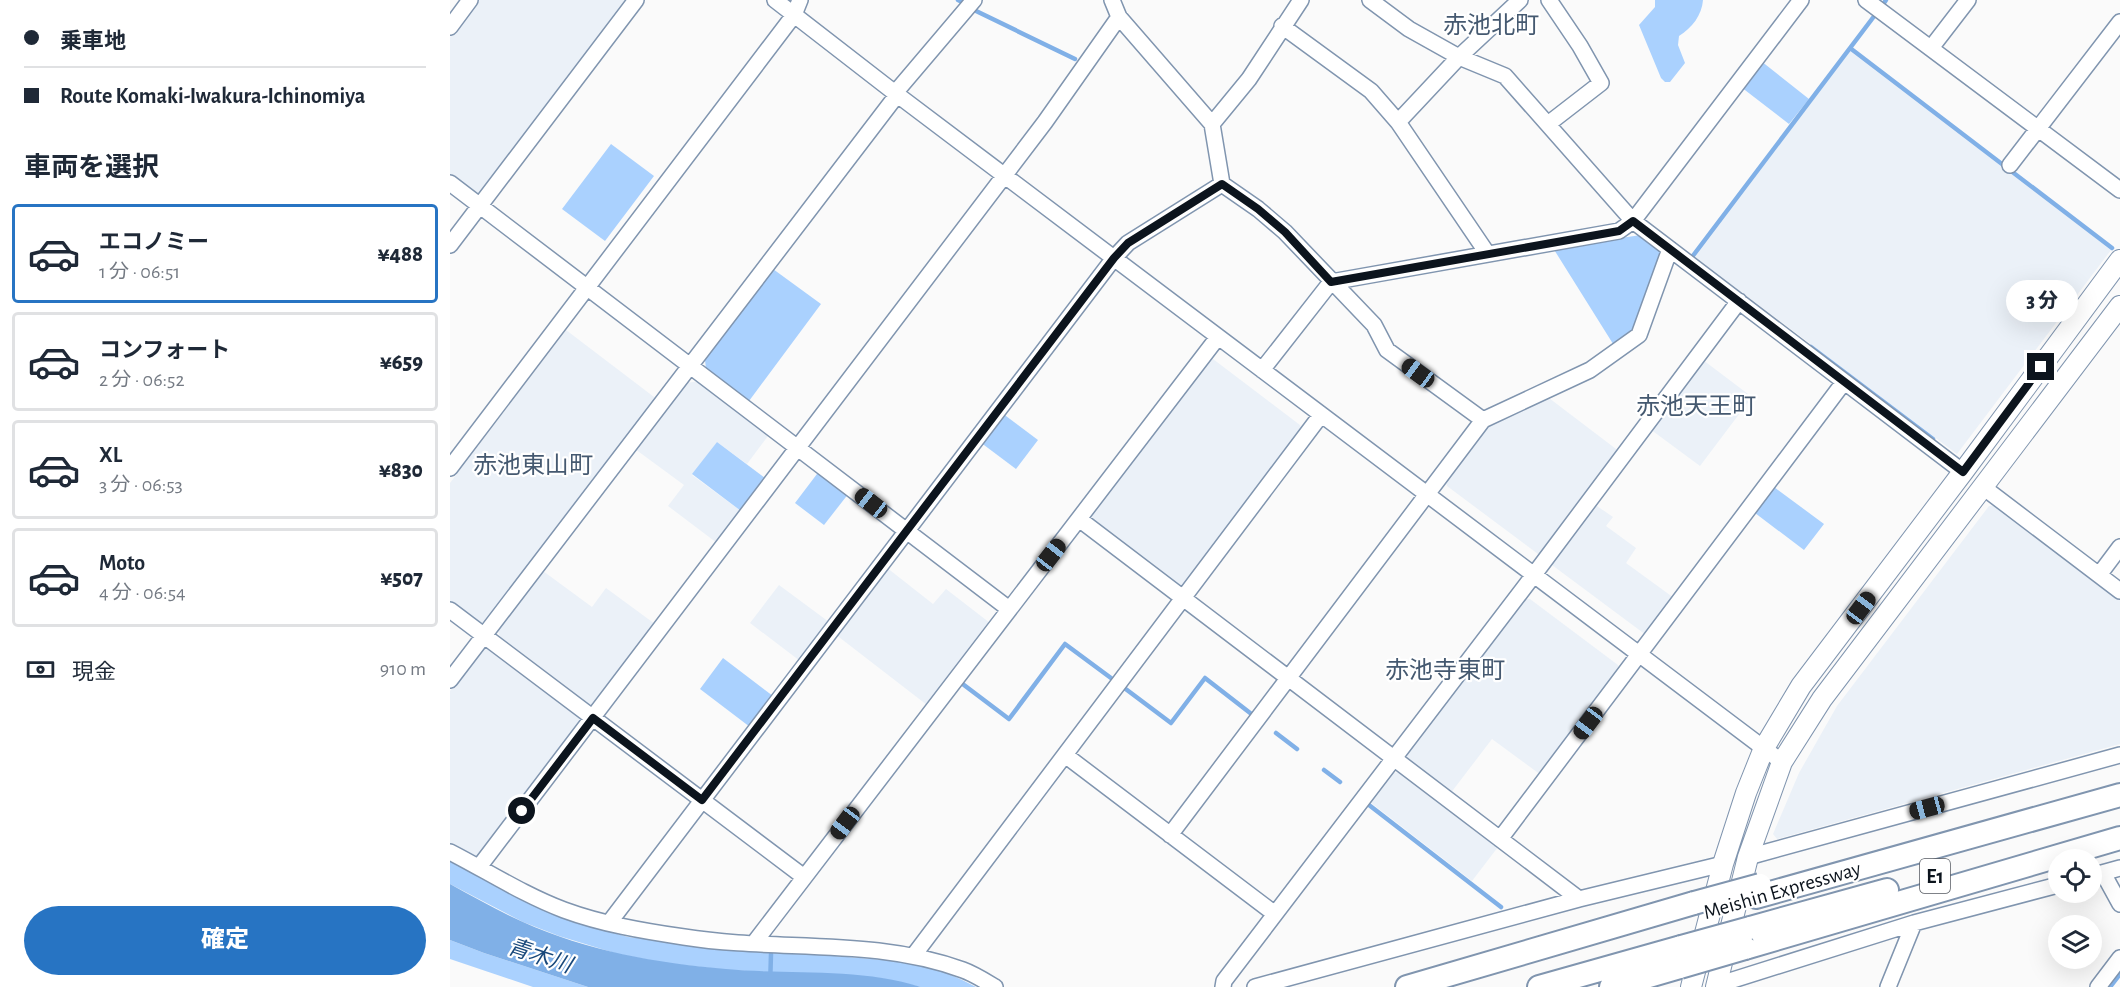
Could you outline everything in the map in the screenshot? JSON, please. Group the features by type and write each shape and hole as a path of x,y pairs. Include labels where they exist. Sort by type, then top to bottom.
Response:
{"highway":[{"path":"1407,987 1758,891 2120,784"},
{"name":"Meishin Expressway","path":"1758,891 2120,795"},
{"name":"Meishin Expressway","path":"1747,938 2120,825"},
{"path":"1539,987 1680,957 2120,838"},
{"name":"Meishin Expressway","path":"1445,987 1693,909"},
{"path":"1611,987 1680,957"}],"main road":[{"path":"1691,987 1723,864 1746,793 1764,748 1802,686 2120,260"},
{"path":"1716,986 1748,857 1782,762 1822,699 2120,306"}],"street":[{"path":"450,27 470,0"},
{"path":"450,245 636,0"},
{"path":"775,0 896,94 1782,762"},
{"path":"450,468 794,15 800,0"},
{"path":"450,680 896,94 974,0"},
{"path":"1112,0 1119,17 1212,124 1222,184 1258,209 1285,232 1374,325 1387,350 1483,420"},
{"path":"1212,124 1249,79 1300,0"},
{"path":"1370,0 1408,29 1459,57 1505,76 1633,221 1963,472"},
{"path":"1398,122 1459,57 1520,0"},
{"path":"1548,124 1601,83 1550,0"},
{"path":"1262,370 1331,282 1619,231 1633,221 1801,0"},
{"path":"1866,0 2120,190"},
{"path":"1931,48 1968,0"},
{"path":"479,867 1005,175 1119,17"},
{"path":"2010,165 2120,22"},
{"path":"1282,26 1371,91 1398,122 1487,253"},
{"path":"450,183 1009,609"},
{"path":"609,923 1114,258 1128,243 1222,184"},
{"path":"1170,835 1483,420 1590,370 1639,334 1670,249"},
{"path":"1223,987 1224,981 1533,576 1738,301"},
{"path":"754,943 1218,337"},
{"path":"1500,839 1844,382"},
{"path":"914,955 1321,415"},
{"path":"1983,487 2120,591"},
{"path":"1078,519 1579,899"},
{"path":"2099,575 2120,547"},
{"path":"450,610 804,877"},
{"path":"1065,755 1275,914"},
{"path":"1748,857 2120,755"},
{"path":"450,852 562,909 609,923 685,938 837,946 914,955 965,970 995,987"},
{"path":"1255,987 1579,899 1723,864"},
{"path":"2102,873 2120,868"},
{"path":"2102,881 2120,904"},
{"path":"1716,986 1914,923 2048,888"},
{"path":"1888,987 1914,923"},
{"path":"2098,987 2120,958"}],"shaded area":[{"path":"478,0 630,0 484,192 474,194 450,175 450,37"},
{"path":"1655,0 1703,0 1696,21 1679,36 1678,45 1685,63 1670,82 1665,82 1661,78 1639,25 1655,7"},
{"path":"1850,51 2111,250 1957,454 1695,257"},
{"path":"1761,61 1809,99 1789,124 1741,87"},
{"path":"611,144 654,176 605,241 562,209"},
{"path":"1641,235 1659,248 1663,256 1636,332 1615,347 1553,248"},
{"path":"773,269 821,304 749,401 706,369 705,360"},
{"path":"566,330 658,400 488,623 480,623 450,601 450,483"},
{"path":"1213,359 1300,425 1302,433 1185,585 1177,586 1091,522 1090,512 1205,361"},
{"path":"1703,360 1752,397 1700,466 1650,429"},
{"path":"702,381 771,432 747,464 717,442 692,475 741,511 717,543 668,506 684,485 635,449 685,383"},
{"path":"1545,395 1620,452 1544,553 1538,554 1447,486 1445,477 1488,421"},
{"path":"1002,413 1038,440 1016,469 980,442"},
{"path":"717,442 765,478 741,511 692,474"},
{"path":"820,470 849,493 824,525 795,503"},
{"path":"1774,487 1824,524 1804,550 1755,513"},
{"path":"1594,504 1613,517 1606,526 1636,548 1626,563 1674,598 1646,635 1552,565 1551,561"},
{"path":"1996,505 2120,598 2120,744 1777,839 1773,834 1799,773 1837,706 1989,506"},
{"path":"886,567 933,604 946,589 990,623 927,705 835,634"},
{"path":"543,571 592,607 606,588 655,624 595,704 587,705 501,640 498,631"},
{"path":"779,585 829,622 800,661 750,623"},
{"path":"1530,599 1618,665 1620,673 1541,775 1492,739 1450,794 1406,760 1405,753 1520,600"},
{"path":"482,649 491,649 579,714 580,724 481,854 473,858 450,845 450,691"},
{"path":"723,658 773,696 750,727 700,689"},
{"path":"1401,772 1498,847 1472,881 1370,802 1392,773"},
{"path":"450,861 547,910 589,926 628,937 909,962 943,972 976,987 921,987 880,978 728,970 665,963 618,954 523,922 450,884"},
{"path":"450,940 588,987 533,987 450,959"}],"water":[{"name":"青木川","path":"450,884 504,913 547,932 623,954 726,969 849,974 921,987 588,987 450,940"}],"waterway":[{"path":"958,0 962,2"},
{"path":"974,10 1075,59"},
{"path":"1692,257 1875,15"},
{"path":"1850,48 2112,248"},
{"path":"1811,347 1933,439"},
{"path":"960,682 1009,719 1065,644 1115,681"},
{"path":"1123,687 1171,723 1205,678 1254,716"},
{"path":"1276,733 1297,749"},
{"path":"1324,770 1340,782"},
{"path":"1369,805 1501,907"},
{"path":"770,987 771,954"},
{"path":"2110,987 2120,974"}],"district":[{"name":"赤池北町","path":"1491,25"},
{"name":"赤池天王町","path":"1696,406"},
{"name":"赤池東山町","path":"533,465"},
{"name":"赤池寺東町","path":"1445,670"}],"route":[{"path":"522,811 593,718 702,800 1114,258 1128,243 1222,184 1258,209 1285,232 1331,282 1619,231 1633,221 1963,472 2041,367"}]}
